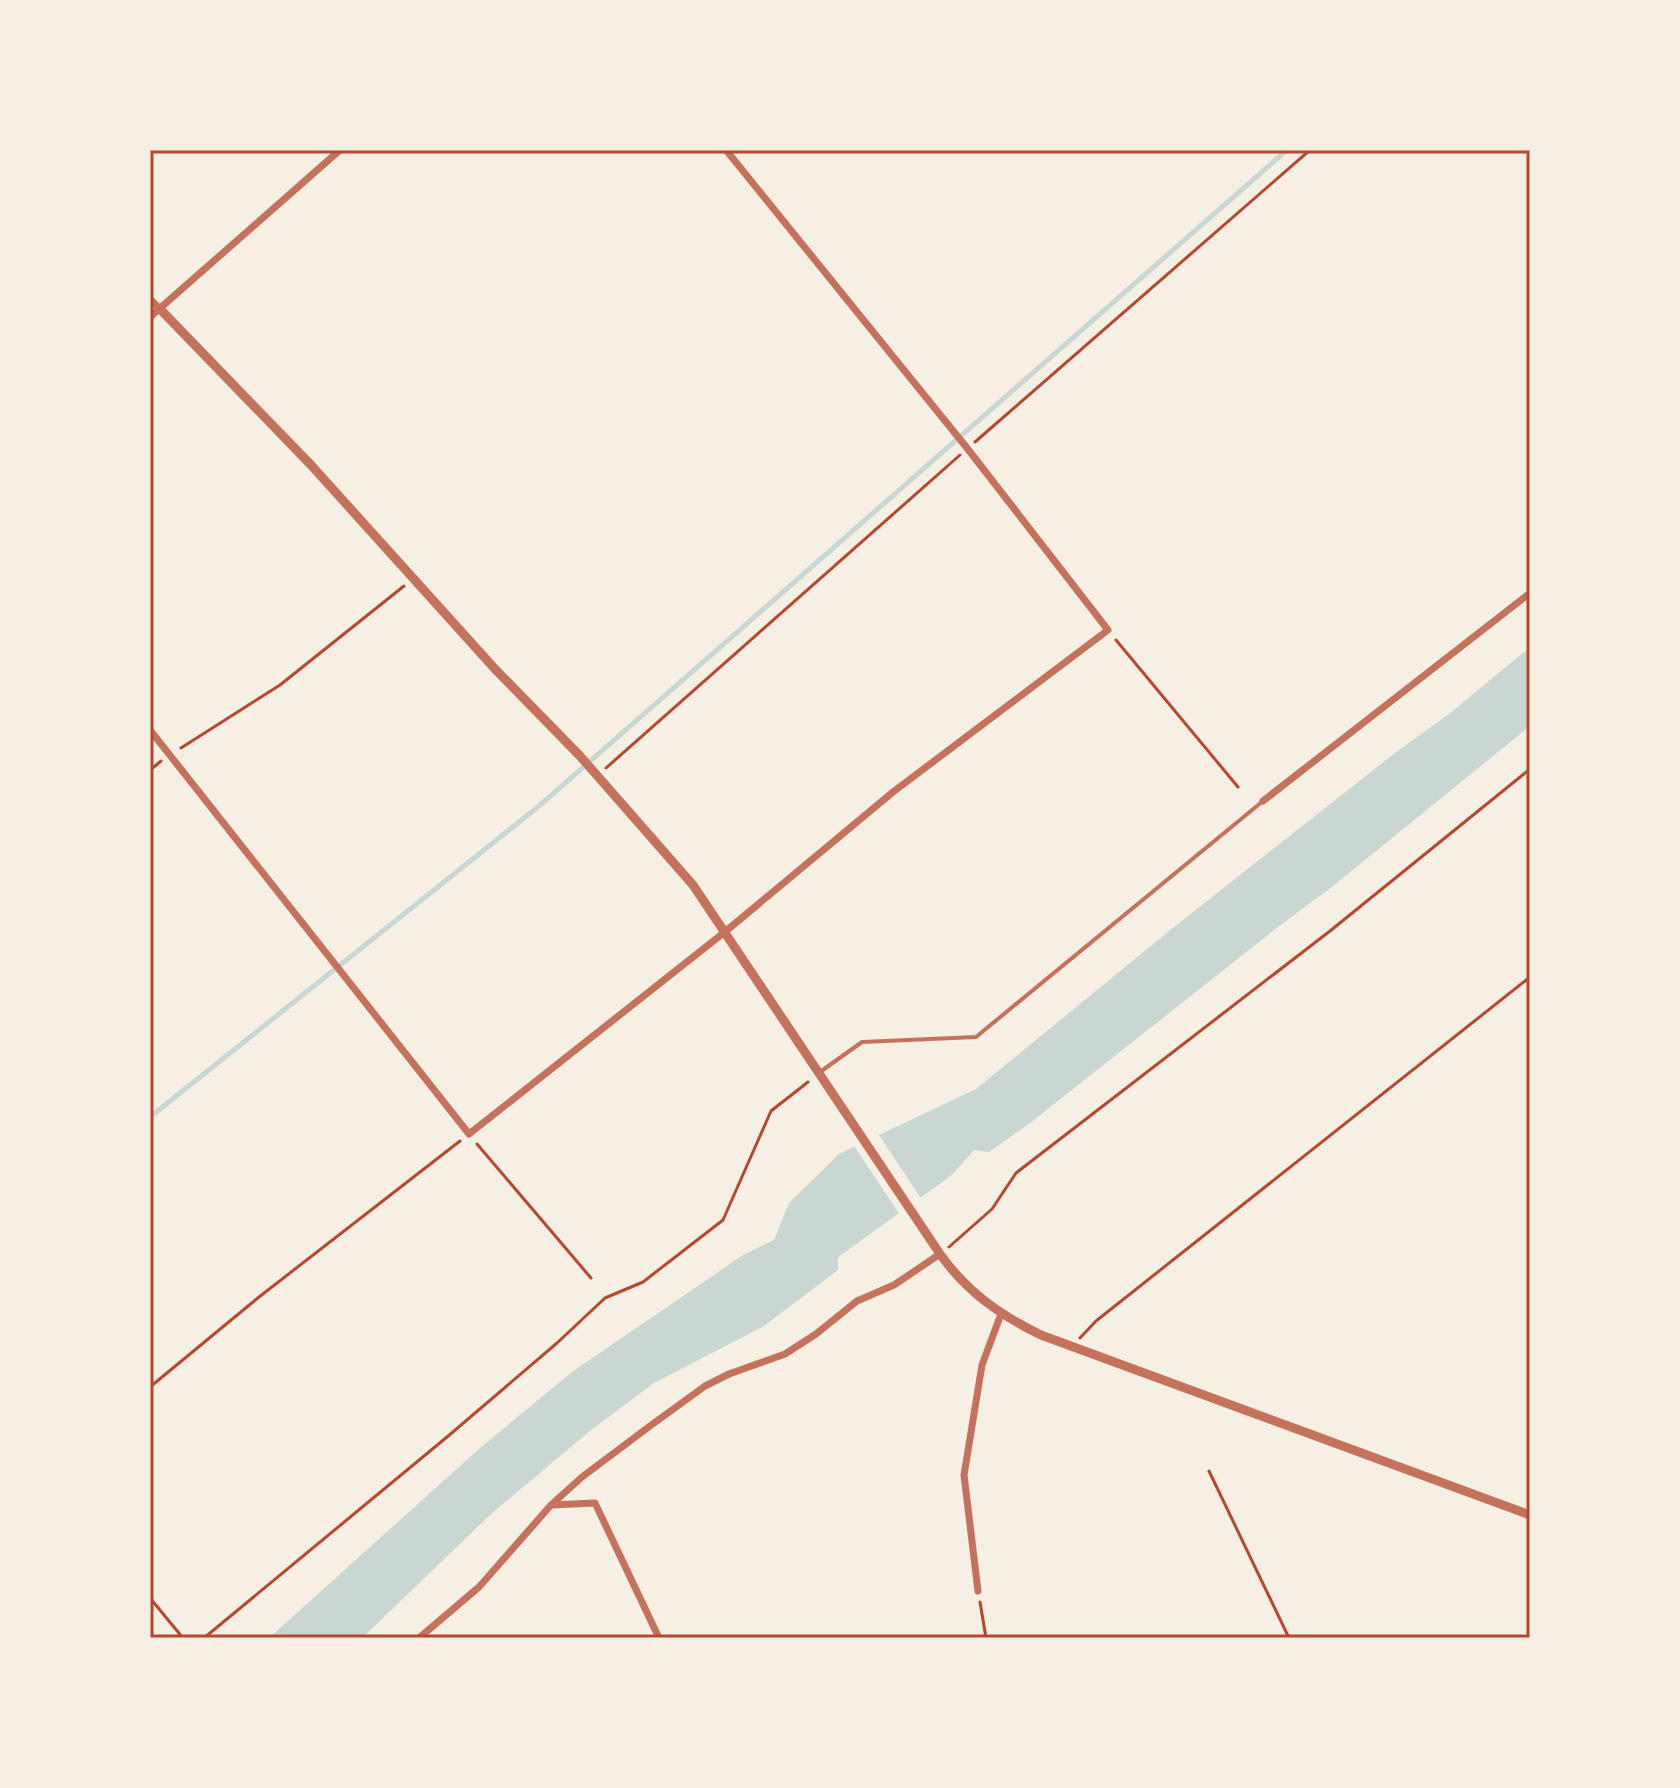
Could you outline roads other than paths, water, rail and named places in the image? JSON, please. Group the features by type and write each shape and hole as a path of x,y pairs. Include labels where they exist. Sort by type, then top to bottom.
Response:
{"street":[{"path":"150,317 340,150"},
{"path":"150,730 469,1134 726,931 893,792 1108,630 967,448 726,150"},
{"path":"150,299 311,465 666,852 726,931 938,1252 977,1296 1001,1314 1041,1335 1530,1515"},
{"path":"1263,801 1530,593"},
{"path":"419,1638 479,1587 551,1505 582,1477 705,1386 785,1354 857,1301 894,1285 938,1252"},
{"path":"978,1591 964,1475 982,1365 1001,1314"},
{"path":"551,1505 595,1503 659,1638"}],"lane":[{"path":"822,1075 862,1042 976,1037 1263,801"}],"waterway":[{"path":"150,1117 539,806 1287,150"}]}
